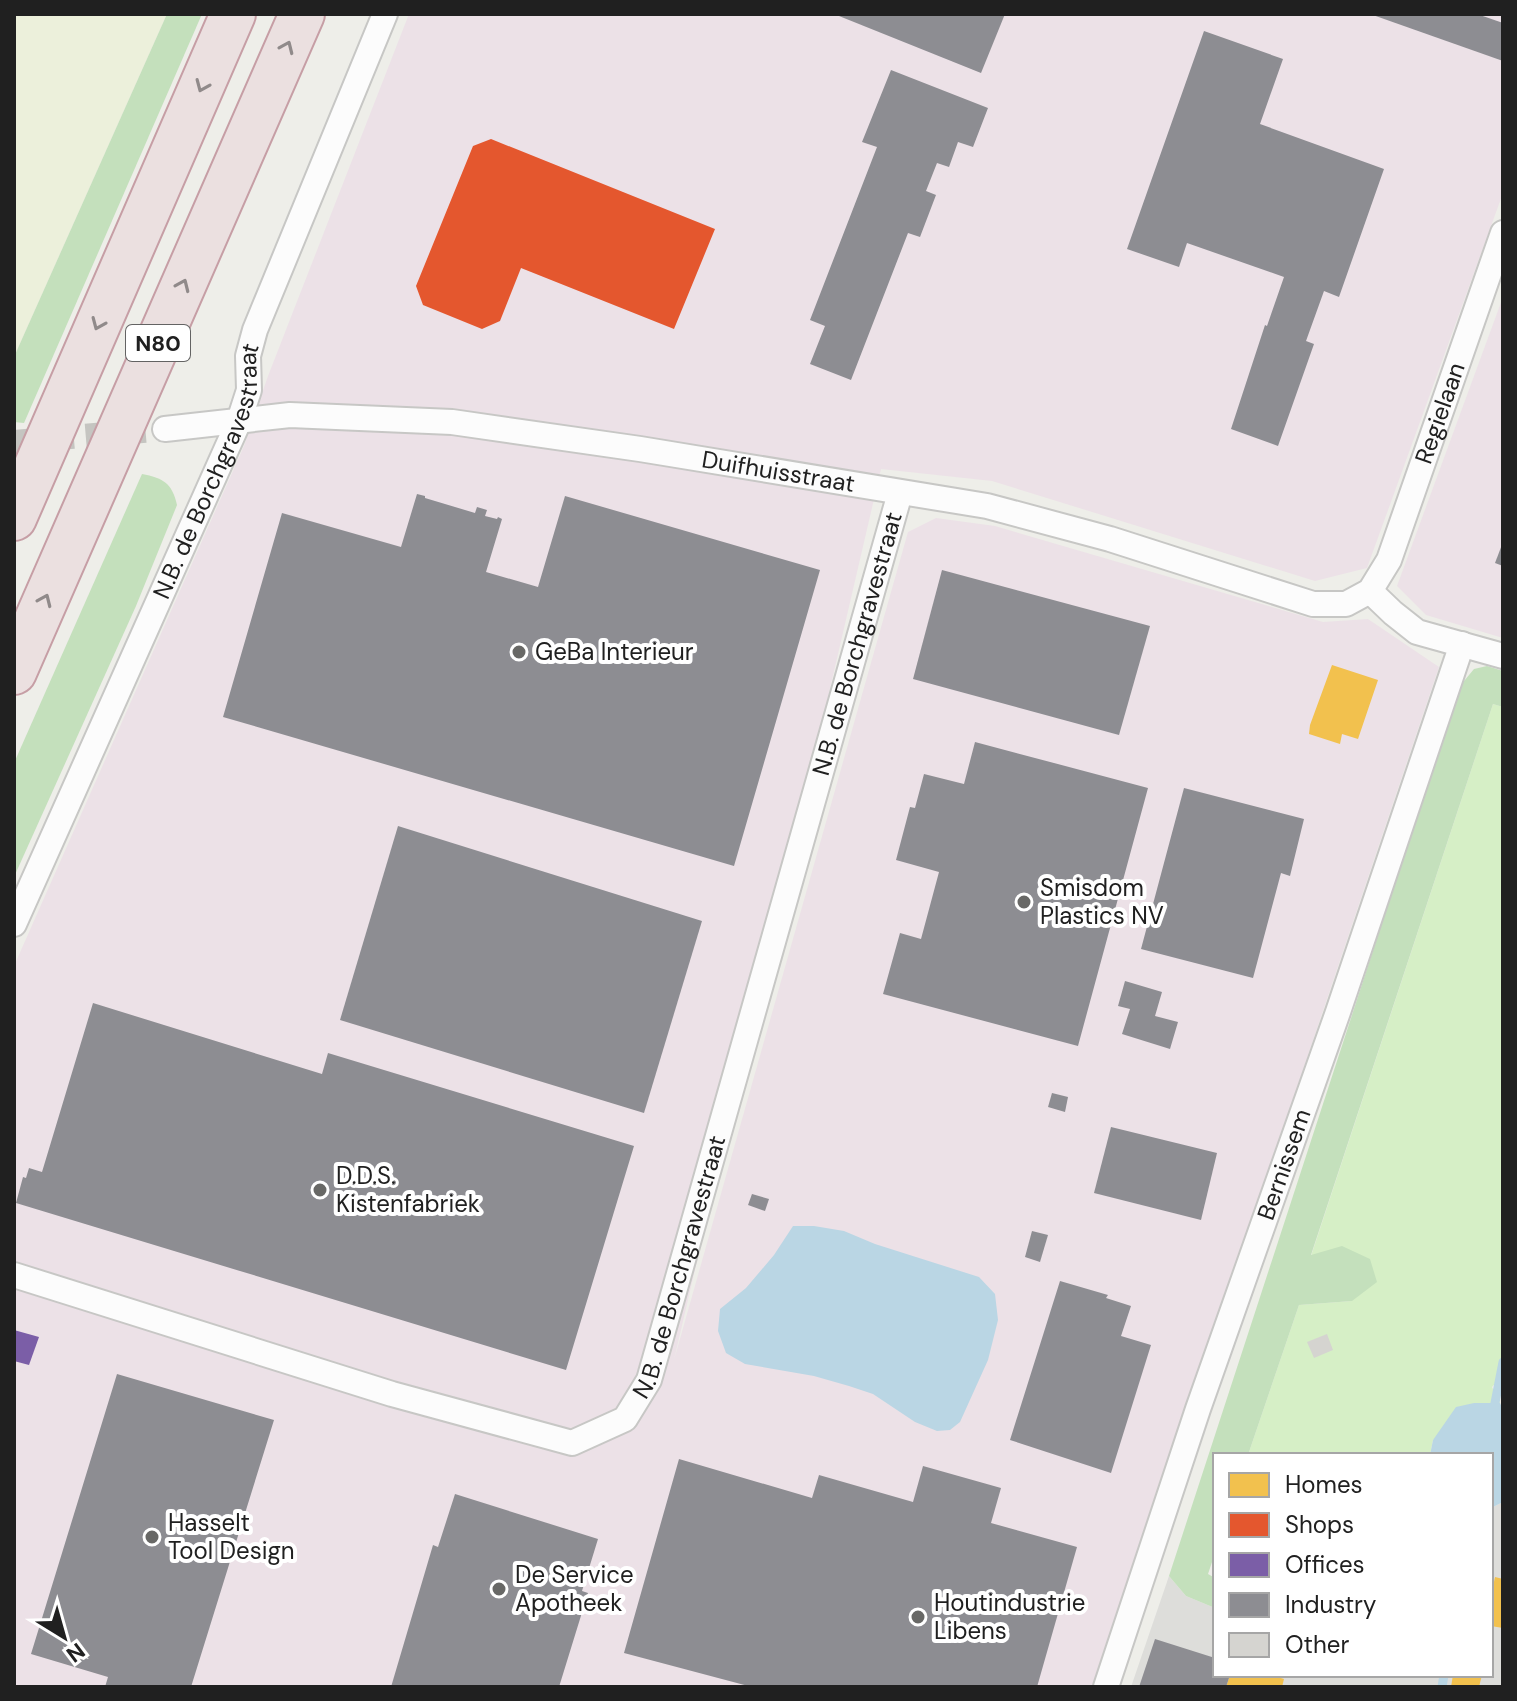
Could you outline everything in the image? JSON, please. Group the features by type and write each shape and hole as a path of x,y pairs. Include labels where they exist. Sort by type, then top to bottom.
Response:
{"highway":[{"name":"N80","path":"14,518 233,14"},
{"name":"N80","path":"14,672 302,14"}],"street":[{"name":"N.B. de Borchgravestraat","path":"14,924 239,421 249,390 248,356 255,330 385,14"},
{"name":"Regielaan","path":"1370,591 1389,560 1503,233"},
{"name":"Duifhuisstraat","path":"165,429 290,415 452,422 640,449 1002,510 1110,539 1313,604 1346,604 1370,591"},
{"name":"N.B. de Borchgravestraat","path":"14,1275 392,1394 572,1443 625,1419 649,1380 900,493"},
{"path":"1370,591 1417,632 1503,656"},
{"name":"Bernissem","path":"1106,1687 1193,1423 1338,1012 1462,644"}],"shaded area":[{"path":"409,14 1503,14 1503,193 1367,568 1315,581 992,481 881,469 674,1360 908,532 936,518 995,526 1323,622 1368,619 1439,667 1095,1687 14,1687 14,966 244,446 268,376"},
{"path":"1503,297 1503,638 1426,615 1397,586"},
{"path":"1503,1502 1503,1687 1131,1687 1169,1576 1186,1596 1213,1607 1213,1677 1493,1677 1493,1507"}],"green space":[{"path":"14,14 167,14 14,357"},
{"path":"167,14 202,14 24,423 14,422 14,357"},
{"path":"142,474 166,483 177,505 136,606 14,877 14,763"},
{"path":"1487,666 1503,671 1503,707 1493,704 1311,1255 1342,1246 1370,1259 1377,1282 1352,1301 1299,1305 1249,1453 1213,1453 1213,1559 1208,1574 1213,1577 1213,1607 1186,1596 1169,1576 1459,687 1474,669"},
{"path":"1493,704 1503,707 1503,1375 1492,1387 1500,1403 1474,1403 1433,1440 1430,1453 1249,1453 1299,1305 1352,1301 1311,1256"}],"water":[{"path":"793,1226 844,1231 979,1277 995,1294 998,1320 988,1360 960,1422 950,1430 937,1431 915,1422 873,1394 814,1376 745,1364 726,1353 718,1331 720,1309 746,1288"},
{"path":"1500,1403 1503,1410 1503,1502 1493,1507 1493,1453 1430,1453 1433,1440 1456,1407"}],"building: Homes":[{"path":"1332,665 1378,680 1358,739 1342,734 1340,744 1309,734"},
{"path":"1495,1577 1503,1579 1503,1628 1493,1626"},
{"path":"1229,1677 1284,1679 1282,1687 1226,1687"},
{"path":"1453,1677 1482,1677 1479,1687 1451,1687"}],"building: Shops":[{"path":"491,139 715,229 674,329 521,268 500,321 482,329 423,305 416,286 473,146"}],"building: Offices":[{"path":"14,1330 39,1337 29,1365 14,1361"}],"building: Industry":[{"path":"834,14 1005,14 981,73"},
{"path":"1370,14 1477,14 1503,23 1503,61"},
{"path":"1204,31 1283,59 1260,124 1384,169 1339,297 1324,291 1306,341 1314,344 1278,446 1231,429 1284,277 1187,243 1179,267 1127,249"},
{"path":"891,70 988,108 973,147 958,142 949,167 937,163 926,191 936,195 920,237 908,233 851,380 810,364 825,326 810,320 877,147 862,142"},
{"name":"GeBa Interieur","path":"417,494 475,513 477,507 487,510 485,516 502,519 486,572 538,587 565,496 820,570 734,866 223,717 282,513 401,547"},
{"path":"1503,542 1503,566 1495,563"},
{"path":"942,570 1150,626 1119,735 913,679"},
{"name":"Smisdom Plastics NV","path":"975,742 1148,788 1078,1046 883,994 900,933 921,939 939,872 896,860 910,807 915,808 924,774 964,784"},
{"path":"1184,788 1304,819 1290,876 1281,873 1253,978 1141,949"},
{"path":"398,826 702,921 644,1113 340,1020"},
{"path":"1125,981 1162,992 1155,1016 1178,1022 1170,1049 1122,1034 1130,1009 1118,1006"},
{"name":"D.D.S. Kistenfabriek","path":"93,1003 322,1074 328,1053 634,1146 566,1370 16,1203 23,1177 26,1178 29,1168 42,1172"},
{"path":"1052,1093 1068,1097 1065,1112 1048,1107"},
{"path":"1111,1127 1217,1153 1201,1220 1094,1193"},
{"path":"752,1194 769,1199 765,1211 748,1205"},
{"path":"1032,1231 1048,1235 1040,1262 1025,1257"},
{"path":"1060,1281 1108,1295 1106,1298 1131,1306 1121,1336 1151,1345 1111,1473 1010,1440"},
{"name":"Hasselt Tool Design","path":"117,1374 274,1420 191,1687 105,1687 108,1677 31,1654"},
{"name":"Houtindustrie Libens","path":"679,1459 812,1498 819,1475 913,1502 923,1466 1001,1488 991,1523 1077,1547 1037,1687 752,1687 624,1653"},
{"name":"De Service Apotheek","path":"455,1494 598,1539 582,1591 588,1593 559,1687 391,1687 433,1545 438,1547"},
{"path":"1155,1639 1213,1657 1213,1677 1229,1677 1226,1687 1139,1687"}],"building: Other":[{"path":"1327,1334 1333,1350 1314,1358 1307,1342"}],"waterway":[{"path":"1493,1413 1503,1362"},
{"path":"1442,1687 1444,1677"}],"tunnel":[{"path":"14,442 165,429"}],"place":[{"name":"GeBa Interieur","path":"519,652"},
{"name":"Smisdom Plastics NV","path":"1024,902"},
{"name":"D.D.S. Kistenfabriek","path":"320,1190"},
{"name":"Hasselt Tool Design","path":"152,1537"},
{"name":"De Service Apotheek","path":"499,1589"},
{"name":"Houtindustrie Libens","path":"918,1617"}]}
